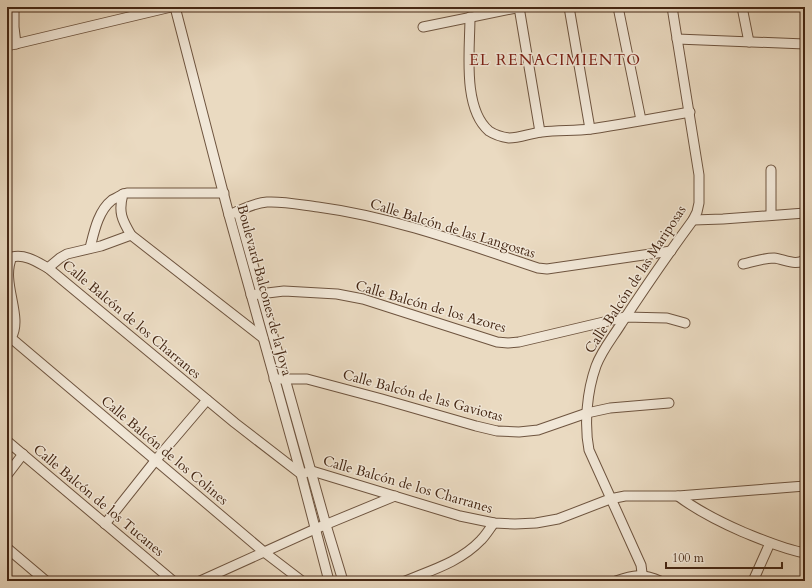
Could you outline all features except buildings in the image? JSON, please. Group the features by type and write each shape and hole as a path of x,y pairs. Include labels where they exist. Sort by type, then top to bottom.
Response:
{"street":[{"path":"7,46 171,7"},
{"name":"Boulevard Balcones de la Joya","path":"175,7 229,215 301,474 328,581"},
{"path":"422,27 520,7 540,132"},
{"path":"569,7 590,129"},
{"path":"618,7 641,120"},
{"name":"Calle Balcón de las Mariposas","path":"643,578 641,565 589,450 587,438 587,413 593,378 599,358 625,317 692,220 697,212 699,203 699,175 672,7"},
{"path":"742,7 749,42"},
{"path":"12,12 16,44"},
{"path":"470,17 469,80 474,105 479,116 489,130 502,137 521,137 540,132 590,129 690,112"},
{"path":"677,39 805,44"},
{"path":"771,170 771,215"},
{"path":"90,248 99,218 112,200 124,194 138,192 224,193"},
{"path":"124,194 121,202 121,217 131,235 263,338"},
{"name":"Calle Balcón de las Langostas","path":"229,215 266,202 343,210 421,230 538,268 547,269 671,251"},
{"name":"Boulevard Balcones de la Joya","path":"238,211 343,581"},
{"path":"692,220 805,213"},
{"path":"48,268 67,254 101,246 131,235"},
{"name":"Calle Balcón de los Charranes","path":"9,338 14,334 15,321 9,293 8,264 12,257 25,256 48,268 207,400 301,474 312,471 460,516 494,523 536,523 558,518 610,499 625,496 678,496 805,486"},
{"path":"743,264 767,258 784,259 795,262 803,261 805,259"},
{"name":"Calle Balcón de los Azores","path":"251,295 284,291 337,294 363,299 498,342 508,343 519,342 625,317 667,318 685,323"},
{"name":"Calle Balcón de los Colines","path":"9,338 264,552 302,581"},
{"name":"Calle Balcón de las Gaviotas","path":"274,379 286,378 306,380 382,399 476,426 519,432 538,430 587,413 610,408 669,403"},
{"path":"105,524 207,400"},
{"name":"Calle Balcón de los Tucanes","path":"7,441 173,581"},
{"path":"7,475 23,454"},
{"path":"200,581 315,529 395,496"},
{"path":"678,496 700,512 713,519 770,543 805,553"},
{"path":"405,581 453,562 482,539 494,523"},
{"path":"753,581 770,543"},
{"path":"7,548 46,581"},
{"path":"616,581 635,576 643,578 650,576 660,581"}],"district":[{"name":"EL RENACIMIENTO","path":"555,59"}]}
